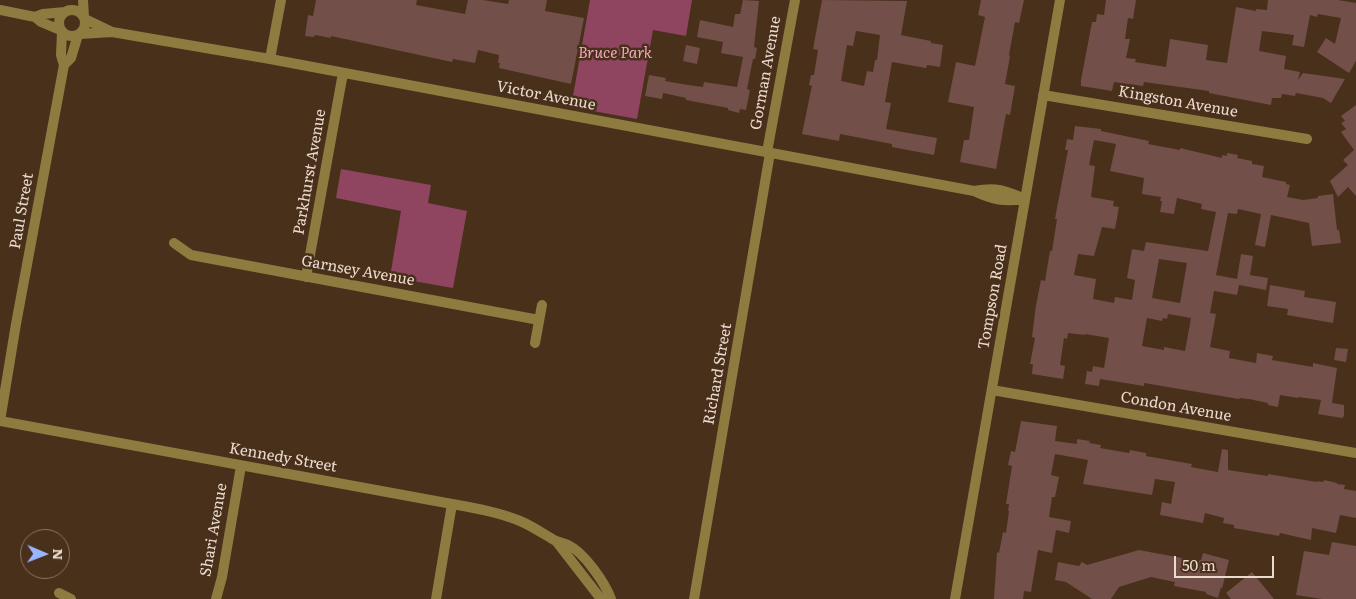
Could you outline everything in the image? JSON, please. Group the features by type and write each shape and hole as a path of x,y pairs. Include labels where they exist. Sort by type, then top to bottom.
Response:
{"street":[{"path":"61,31 60,18 66,12 71,0"},
{"path":"0,10 35,17 69,36 79,35 86,26 83,0"},
{"path":"270,59 281,0"},
{"name":"Gorman Avenue","path":"768,153 795,0"},
{"name":"Tompson Road","path":"955,599 1060,0"},
{"path":"35,17 42,14 79,11 85,18"},
{"name":"Victor Avenue","path":"85,18 112,32"},
{"name":"Paul Street","path":"0,421 64,65 61,55 61,31"},
{"name":"Victor Avenue","path":"79,35 112,32 270,59 974,191 990,188 1009,192 1025,199"},
{"name":"Paul Street","path":"64,65 71,58 79,35"},
{"name":"Parkhurst Avenue","path":"306,277 343,73"},
{"name":"Kingston Avenue","path":"1044,95 1307,139"},
{"name":"Richard Street","path":"694,599 768,153"},
{"name":"Garnsey Avenue","path":"174,243 191,255 539,320"},
{"path":"535,343 542,305"},
{"name":"Condon Avenue","path":"992,390 1356,453"},
{"name":"Kennedy Street","path":"0,421 452,504 520,520 556,541 570,545 599,577 611,599"},
{"name":"Shari Avenue","path":"216,599 222,577 241,466"},
{"path":"436,599 452,504"},
{"name":"Kennedy Street","path":"556,541 601,599"},
{"path":"59,593 71,599"}],"green space":[{"name":"Bruce Park","path":"590,0 692,0 686,36 653,30 637,119 571,107"},
{"path":"341,169 431,185 428,203 467,211 453,288 390,277 401,211 336,198"}],"building":[{"path":"316,0 417,0 416,5 465,14 468,0 508,4 509,0 547,0 545,11 584,18 571,84 499,68 499,55 478,50 475,63 453,59 452,62 331,36 331,38 315,35 314,37 305,36 308,15 313,16"},
{"path":"743,0 759,1 754,47 757,48 747,89 750,90 746,110 740,109 739,113 728,110 728,108 686,100 686,98 663,93 662,99 645,96 649,75 666,78 665,81 688,85 703,87 704,82 737,87 743,57 721,53 723,42 697,37 700,20 733,27 735,14 740,14"},
{"path":"822,0 907,1 901,35 943,45 940,67 927,65 926,68 892,62 885,102 891,103 886,129 937,138 934,155 892,147 892,144 840,134 839,141 802,134 812,86 809,85 811,75 814,75 818,50 813,49","holes":["856,31 880,35 877,60 875,60 873,72 867,71 864,86 841,81 847,45 853,46"]},
{"path":"981,0 1024,0 1019,23 1015,22 1009,55 1005,84 1015,86 1010,115 1006,114 996,169 960,162 964,140 969,140 974,107 948,102 956,62 975,66 985,17 978,15"},
{"path":"1106,0 1136,0 1133,19 1128,18 1125,39 1130,39 1126,58 1136,59 1135,62 1166,67 1170,39 1208,45 1206,60 1227,63 1236,7 1256,11 1256,9 1267,10 1268,0 1338,0 1356,3 1356,61 1349,73 1317,52 1326,38 1335,44 1341,18 1318,14 1317,17 1310,15 1304,47 1292,45 1294,35 1262,31 1259,51 1286,56 1284,69 1300,72 1298,80 1303,73 1345,79 1331,103 1323,98 1296,93 1295,96 1282,94 1281,98 1272,98 1271,105 1209,93 1209,91 1144,82 1143,86 1114,82 1112,91 1081,86 1092,22 1096,22 1097,14 1104,15"},
{"path":"686,45 700,48 697,64 683,61"},
{"path":"1356,105 1356,196 1348,187 1338,197 1330,181 1348,165 1343,160 1354,150 1341,132 1346,129 1341,123 1345,121 1341,116"},
{"path":"1075,126 1101,129 1101,131 1149,141 1148,144 1180,150 1180,148 1222,158 1222,155 1227,156 1227,153 1238,155 1237,158 1264,166 1262,177 1286,182 1286,184 1290,185 1287,197 1303,200 1333,194 1337,230 1339,230 1341,243 1312,246 1309,223 1271,215 1265,247 1255,245 1261,214 1238,209 1237,214 1228,213 1216,275 1237,279 1241,254 1253,256 1250,275 1268,278 1266,290 1239,285 1237,295 1214,291 1210,313 1216,314 1210,347 1230,351 1229,358 1256,363 1257,353 1273,356 1272,360 1313,367 1313,363 1337,368 1332,403 1344,405 1344,416 1342,418 1318,414 1321,400 1280,395 1278,407 1249,399 1239,399 1144,383 1144,386 1100,379 1099,386 1085,384 1087,371 1092,372 1093,366 1104,368 1109,338 1085,334 1068,333 1067,339 1064,338 1060,365 1065,366 1063,379 1032,374 1033,364 1030,364 1035,338 1032,337 1036,305 1041,280 1045,281 1050,251 1052,251 1057,219 1055,219 1068,150 1065,150 1067,139 1073,140","holes":["1094,140 1116,144 1110,171 1144,178 1142,194 1161,197 1160,212 1174,214 1177,198 1202,204 1201,209 1216,212 1208,251 1146,242 1144,251 1132,249 1127,278 1135,280 1132,300 1115,297 1114,303 1093,299 1096,279 1074,275 1078,254 1094,256 1102,227 1115,229 1119,207 1113,206 1114,201 1091,197 1095,166 1089,165","1159,259 1187,263 1180,303 1152,298","1168,314 1191,318 1185,351 1164,347 1164,350 1142,346 1147,318 1162,321 1163,318 1167,319"]},
{"path":"1270,285 1305,291 1304,297 1336,302 1333,323 1287,315 1288,309 1267,306"},
{"path":"1336,348 1348,349 1346,362 1334,360"},
{"path":"1021,421 1057,426 1055,441 1077,444 1077,439 1090,441 1089,443 1101,445 1100,448 1129,453 1130,450 1146,453 1146,456 1192,464 1191,467 1218,472 1222,449 1228,450 1228,470 1317,482 1323,482 1324,480 1345,485 1344,489 1356,491 1356,518 1340,515 1336,533 1312,528 1311,540 1280,533 1279,536 1234,528 1234,525 1223,523 1224,518 1205,513 1203,523 1160,515 1162,502 1171,504 1175,482 1155,479 1152,495 1083,484 1088,460 1055,454 1051,475 1059,477 1055,497 1052,497 1049,517 1071,521 1069,533 1056,530 1052,553 1038,550 1031,592 1024,591 1023,599 994,599 997,552 999,553 1003,532 1006,533 1009,511 1009,504 1006,504 1012,466 1008,465 1011,451 1015,452"},
{"path":"1332,542 1356,546 1356,599 1322,599 1296,595 1304,551 1329,555"},
{"path":"1139,550 1198,561 1201,560 1203,553 1229,560 1218,598 1206,594 1206,592 1174,586 1175,582 1151,577 1119,587 1111,599 1092,599 1066,582 1055,580 1058,562 1079,566 1082,562 1087,565"},
{"path":"1252,572 1274,599 1231,599 1226,593"}]}
